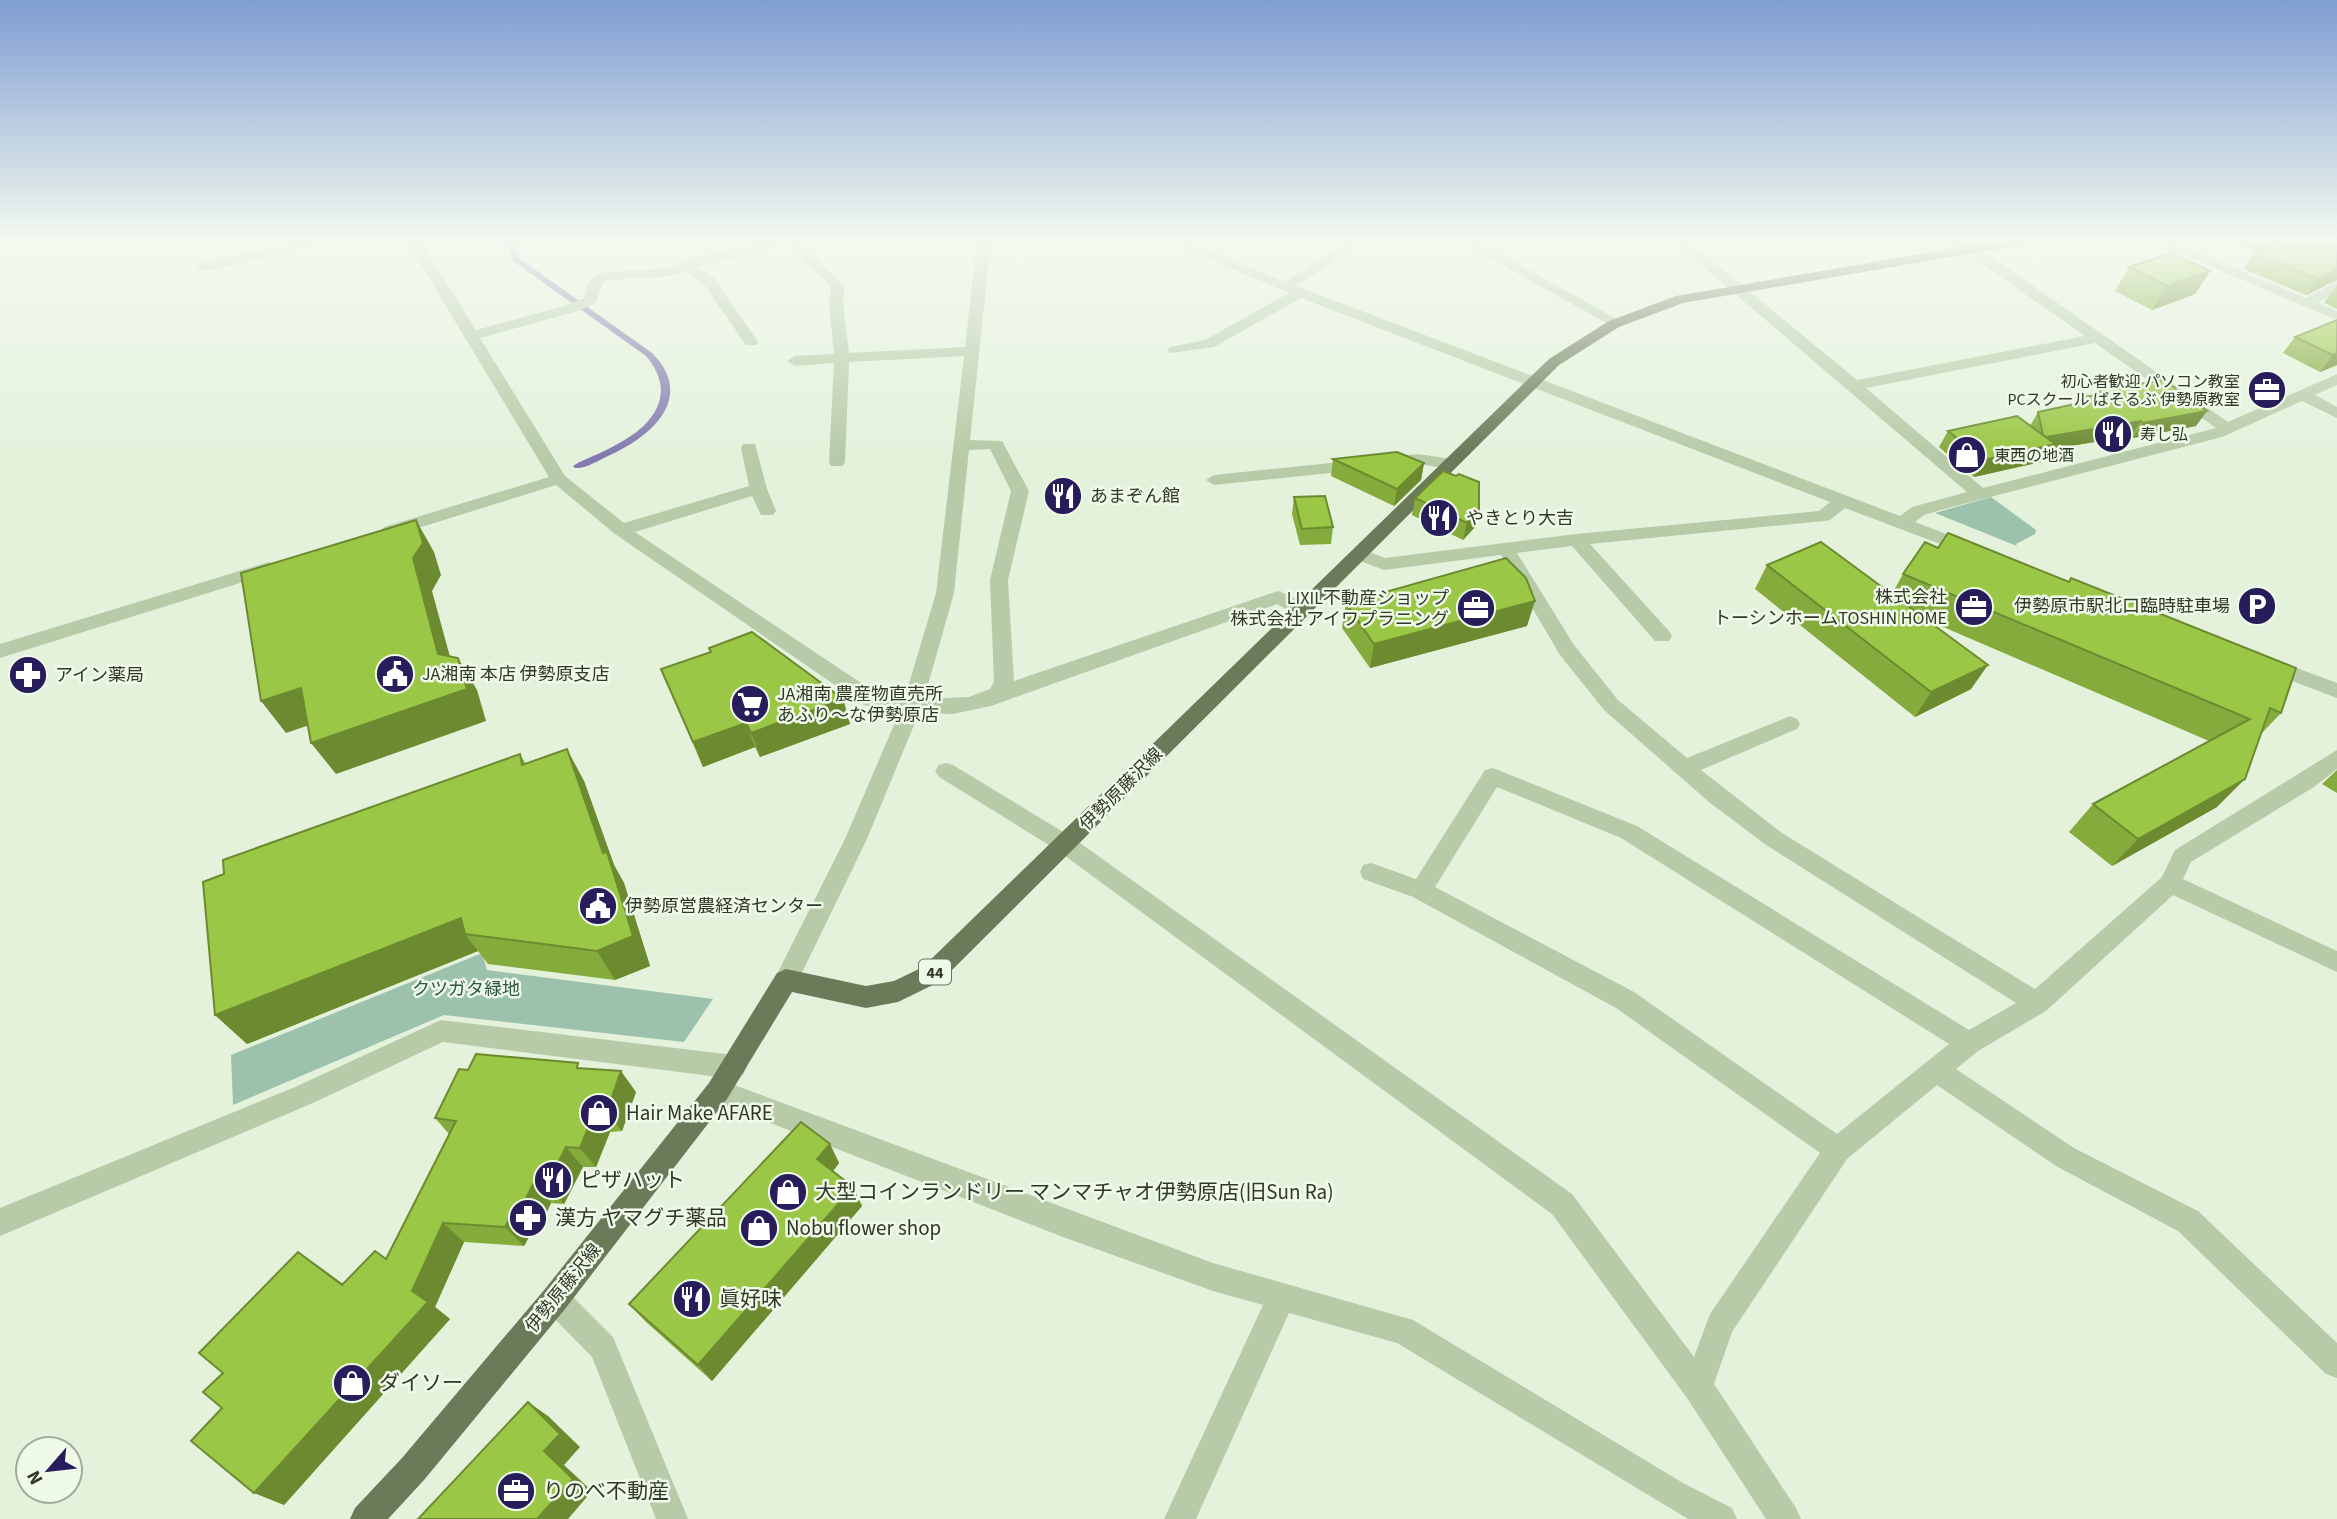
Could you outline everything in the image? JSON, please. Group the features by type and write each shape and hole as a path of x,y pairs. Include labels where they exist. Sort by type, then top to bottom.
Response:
{"main road":[{"name":"伊勢原藤沢線","path":"366,1519 414,1469 555,1299 718,1091 786,980 866,997 898,991 932,974 1553,362 1582,340 1615,322 1647,311"}],"street":[{"path":"456,311 559,479 621,530 871,700 914,705 972,705 1278,597 1302,609"},
{"path":"472,336 563,311"},
{"path":"729,311 751,342"},
{"path":"837,311 842,357 837,462"},
{"path":"786,980 843,869 897,749 933,645 945,593 975,311"},
{"path":"1175,350 1209,344 1261,311"},
{"path":"1348,311 1980,553"},
{"path":"1595,311 1615,322"},
{"path":"1765,311 1980,495"},
{"path":"2060,311 2226,428"},
{"path":"1852,386 2099,338"},
{"path":"795,361 970,351"},
{"path":"1903,523 1918,511 2216,434 2337,379"},
{"path":"2304,395 2337,413"},
{"path":"961,445 996,444 1020,491 999,580 1004,681 998,694"},
{"path":"749,448 758,489 767,511"},
{"path":"1214,480 1418,459 1451,464"},
{"path":"373,537 559,479"},
{"path":"621,530 758,489"},
{"path":"1358,554 1384,564 1576,540 1824,516 1843,500"},
{"path":"1576,540 1662,636"},
{"path":"1506,548 1567,650 1611,705 1774,839 2037,1003"},
{"path":"0,651 293,561"},
{"path":"2248,656 2337,691"},
{"path":"1685,768 1790,724"},
{"path":"1698,1387 1720,1324 1838,1150 1969,1043 2037,1003 2170,883 2183,856 2306,781 2337,758"},
{"path":"946,771 1065,844 1562,1204 1698,1387 1785,1519"},
{"path":"1421,890 1493,776 1629,832 1969,1043"},
{"path":"1371,872 1421,890 1625,1000 1838,1150"},
{"path":"2170,883 2337,962"},
{"path":"0,1222 304,1095 441,1031 734,1067"},
{"path":"1937,1069 2065,1157 2188,1221 2337,1363"},
{"path":"718,1091 1063,1223 1213,1277 1403,1330 1672,1494 1721,1519"},
{"path":"1180,1519 1282,1296"},
{"path":"555,1299 603,1347 672,1519"}],"green space":[{"path":"1991,497 2036,530 2035,534 2016,544 2017,546 1935,513"},
{"name":"クツガタ緑地","path":"482,953 487,970 713,999 684,1042 444,1015 233,1105 231,1055"}],"building":[{"path":"2337,320 2337,353 2333,355 2295,337"},
{"path":"2164,380 2207,411 2143,423 2141,421 2046,437 2043,435 2038,412 2089,401 2083,397 2105,394 2100,390"},
{"path":"2017,416 2055,444 1984,460 1948,431"},
{"path":"1397,452 1424,463 1397,489 1333,459"},
{"path":"1443,471 1479,482 1479,510 1467,523 1415,498"},
{"path":"1325,496 1333,527 1302,529 1294,497"},
{"path":"416,520 423,543 413,558 438,654 458,658 467,689 311,743 301,688 261,701 241,573"},
{"path":"1948,533 2069,582 2071,578 2296,668 2281,713 2270,708 2245,779 2138,839 2093,804 2250,719 1903,574 1925,542 1938,548"},
{"path":"1821,542 1988,665 1931,692 1767,565"},
{"path":"1506,558 1526,578 1535,601 1374,644 1346,603"},
{"name":"JA湘南 農産物直売所 あふり～な伊勢原店","path":"752,632 843,699 751,733 746,723 693,742 661,669 711,652 709,648"},
{"path":"567,749 603,853 607,852 633,936 597,951 465,934 461,918 215,1015 203,882 224,874 223,860 520,754 522,765"},
{"path":"476,1054 578,1063 577,1068 621,1071 607,1111 595,1111 580,1148 566,1147 547,1185 533,1184 516,1219 510,1218 505,1227 443,1223 412,1291 428,1302 254,1493 191,1441 222,1408 203,1392 223,1373 199,1353 298,1252 342,1285 375,1251 386,1259 456,1121 435,1118 459,1069 468,1070"},
{"path":"801,1122 830,1144 817,1159 853,1187 698,1365 629,1304"},
{"path":"528,1402 560,1434 544,1451 573,1479 537,1519 418,1519"}],"waterway":[{"path":"578,466 612,451 645,430 665,401 666,384 658,365 649,354 588,311"}],"place":[{"name":"初心者歓迎 パソコン教室 PCスクール ぱそるぶ 伊勢原教室","path":"2267,390"},
{"name":"寿し弘","path":"2113,434"},
{"name":"東西の地酒","path":"1967,455"},
{"name":"あまぞん館","path":"1063,496"},
{"name":"やきとり大吉","path":"1439,518"},
{"name":"伊勢原市駅北口臨時駐車場","path":"2257,606"},
{"name":"株式会社 トーシンホームTOSHIN HOME","path":"1974,607"},
{"name":"LIXIL不動産ショップ 株式会社 アイワプラニング","path":"1476,608"},
{"name":"JA湘南 本店 伊勢原支店","path":"395,674"},
{"name":"アイン薬局","path":"28,675"},
{"name":"JA湘南 農産物直売所 あふり～な伊勢原店","path":"750,704"},
{"name":"伊勢原営農経済センター","path":"598,906"},
{"name":"Hair Make AFARE","path":"599,1113"},
{"name":"ピザハット","path":"553,1180"},
{"name":"大型コインランドリー マンマチャオ伊勢原店(旧Sun Ra)","path":"788,1192"},
{"name":"漢方 ヤマグチ薬品","path":"528,1218"},
{"name":"Nobu flower shop","path":"759,1228"},
{"name":"眞好味","path":"692,1299"},
{"name":"ダイソー","path":"352,1383"},
{"name":"りのべ不動産","path":"516,1491"}]}
